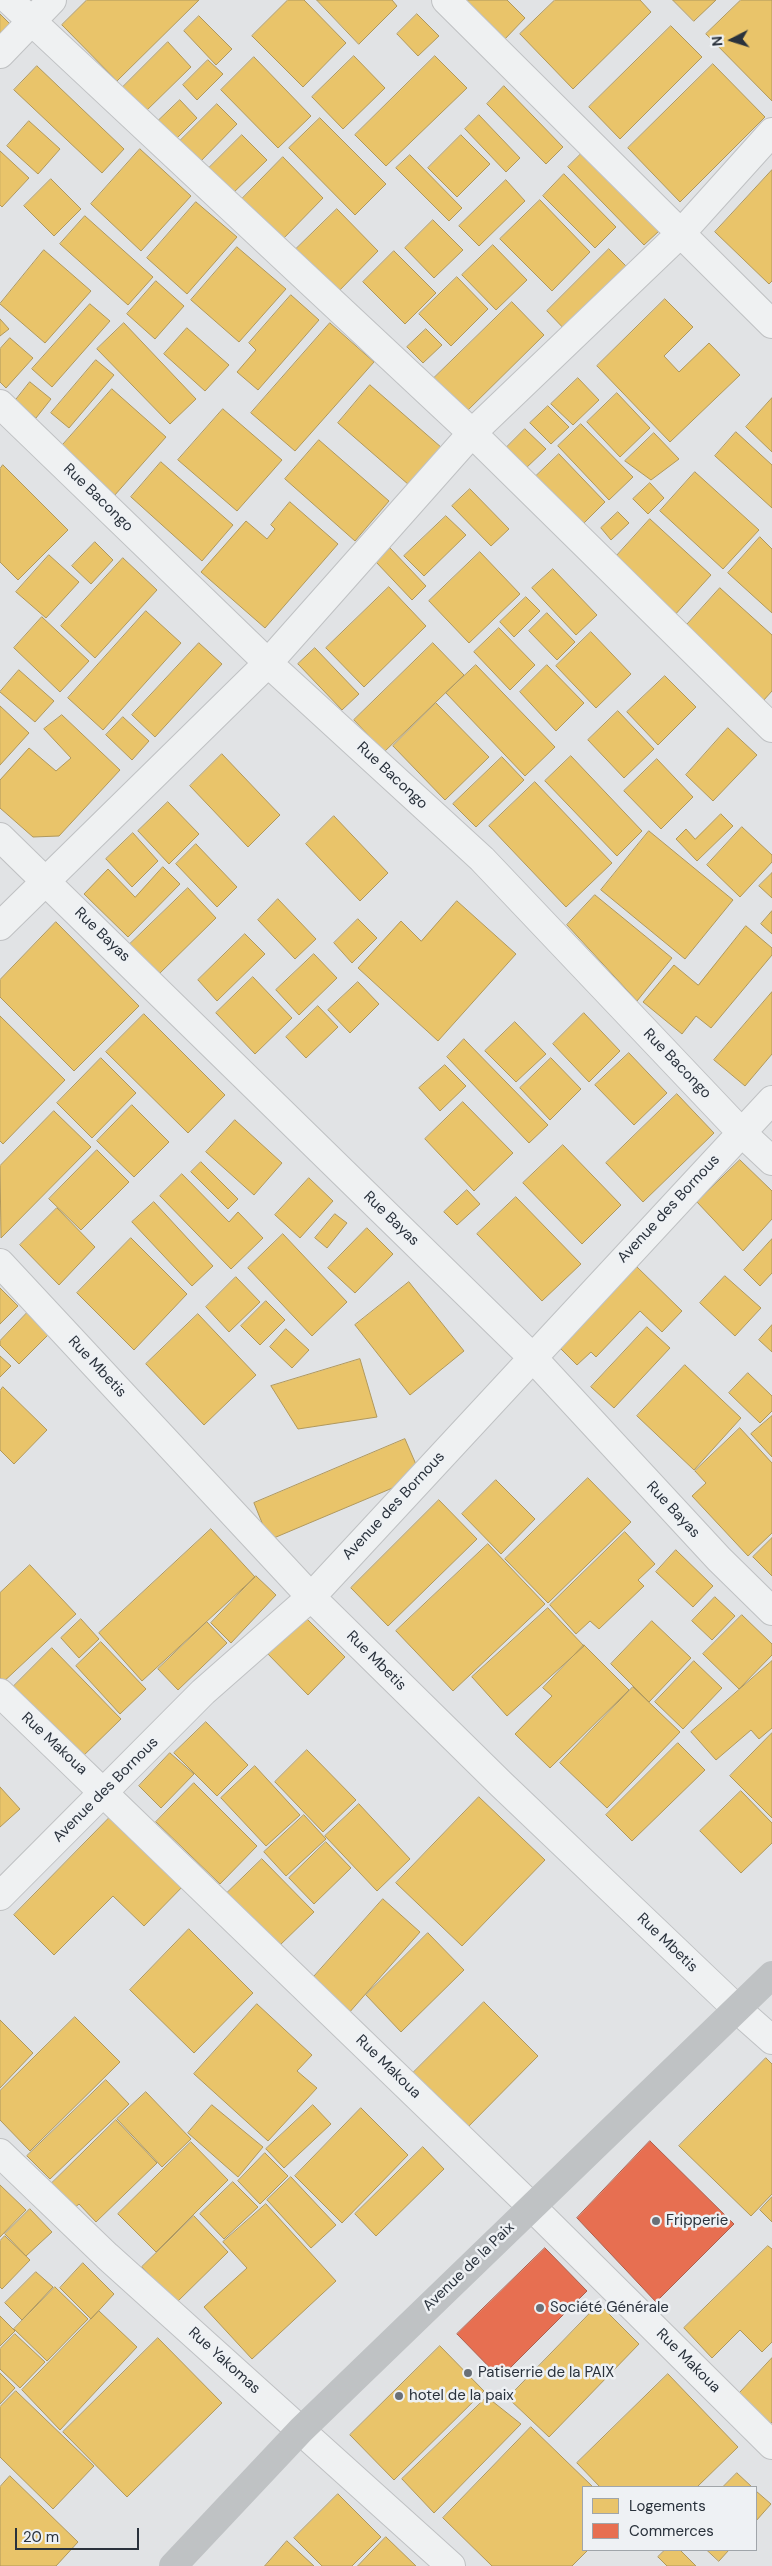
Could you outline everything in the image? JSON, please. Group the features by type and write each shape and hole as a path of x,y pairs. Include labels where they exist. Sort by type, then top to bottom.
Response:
{"main road":[{"name":"Avenue de la Paix","path":"173,2566 301,2430 772,1975"}],"street":[{"path":"9,0 472,433 772,728"},
{"path":"0,54 52,0"},
{"path":"446,0 682,232 772,324"},
{"path":"0,926 268,663 472,433 682,232 772,132"},
{"name":"Rue Bacongo","path":"0,404 268,663 482,859 741,1132 772,1161"},
{"name":"Rue Bayas","path":"0,836 532,1357 718,1559 772,1611"},
{"name":"Avenue des Bornous","path":"0,1896 203,1692 311,1597 772,1100"},
{"name":"Rue Mbetis","path":"0,1263 311,1597 501,1784 772,2040"},
{"name":"Rue Makoua","path":"0,1693 531,2206 772,2445"},
{"name":"Rue Yakomas","path":"0,2153 107,2256 451,2566"}],"building: Logements":[{"path":"87,0 199,0 117,81 62,25"},
{"path":"288,0 304,0 346,43 303,87 252,36"},
{"path":"317,0 392,0 397,6 359,44"},
{"path":"464,0 507,0 525,18 504,40"},
{"path":"555,0 640,0 651,12 573,89 520,34"},
{"path":"673,0 716,0 694,21"},
{"path":"741,0 772,0 772,101 706,34"},
{"path":"0,14 10,24 0,34"},
{"path":"417,14 439,36 418,56 397,34"},
{"path":"199,16 232,49 216,65 184,31"},
{"path":"671,26 702,57 620,139 589,107"},
{"path":"168,42 191,67 145,112 122,88"},
{"path":"354,56 385,88 343,129 312,97"},
{"path":"435,56 467,88 386,166 355,135"},
{"path":"254,57 311,116 278,148 221,90"},
{"path":"208,60 223,74 197,100 183,85"},
{"path":"713,64 765,117 680,202 628,148"},
{"path":"37,66 124,149 102,173 14,90"},
{"path":"504,86 563,147 546,164 487,104"},
{"path":"180,100 197,118 175,140 157,122"},
{"path":"217,104 237,124 198,164 178,143"},
{"path":"479,115 520,158 506,172 465,129"},
{"path":"320,118 386,184 355,215 289,148"},
{"path":"29,121 60,149 38,174 7,146"},
{"path":"242,135 267,160 228,198 204,173"},
{"path":"461,135 490,164 457,197 428,168"},
{"path":"140,149 191,196 141,251 91,204"},
{"path":"0,151 29,178 2,207 0,205"},
{"path":"583,152 659,231 644,245 568,167"},
{"path":"410,155 462,208 449,221 396,168"},
{"path":"283,157 323,198 281,241 241,200"},
{"path":"772,170 772,281 769,284 715,232"},
{"path":"564,174 616,227 595,248 543,196"},
{"path":"51,179 81,209 54,236 24,206"},
{"path":"506,180 525,201 479,246 459,226"},
{"path":"540,200 590,252 552,291 500,239"},
{"path":"196,202 237,237 187,294 147,258"},
{"path":"337,209 378,251 335,295 293,252"},
{"path":"85,216 153,277 128,305 60,244"},
{"path":"433,220 463,250 434,278 405,248"},
{"path":"493,245 527,280 496,310 462,275"},
{"path":"237,247 286,289 239,342 191,300"},
{"path":"609,249 631,271 569,334 547,311"},
{"path":"44,250 91,291 45,343 0,304"},
{"path":"394,251 436,293 405,324 363,282"},
{"path":"457,277 488,309 451,346 419,314"},
{"path":"156,281 184,306 155,339 127,314"},
{"path":"291,295 319,320 258,390 237,372 256,350 249,343"},
{"path":"665,299 693,327 664,356 679,372 709,343 740,375 670,442 597,366"},
{"path":"512,302 544,335 465,413 432,380"},
{"path":"90,304 110,321 52,387 32,369"},
{"path":"0,319 9,329 0,336"},
{"path":"124,323 196,399 170,424 97,349"},
{"path":"330,323 374,362 295,451 251,413"},
{"path":"187,328 229,365 205,391 164,354"},
{"path":"426,329 442,345 423,363 407,347"},
{"path":"10,338 33,358 6,388 0,382 0,349"},
{"path":"96,360 114,375 69,428 51,413"},
{"path":"578,378 599,400 573,425 551,404"},
{"path":"30,382 51,399 36,418 15,401"},
{"path":"370,385 442,448 409,485 338,423"},
{"path":"112,389 166,437 114,496 60,448"},
{"path":"617,393 650,428 620,457 587,422"},
{"path":"772,398 772,452 746,427"},
{"path":"548,406 569,427 551,444 530,423"},
{"path":"223,409 282,460 237,511 178,460"},
{"path":"581,424 633,477 609,500 558,446"},
{"path":"525,429 546,449 525,469 506,448"},
{"path":"736,432 772,465 772,508 715,456"},
{"path":"654,433 679,459 651,480 625,461"},
{"path":"319,440 389,501 355,541 285,479"},
{"path":"559,454 605,502 579,528 533,479"},
{"path":"161,462 233,525 202,561 131,497"},
{"path":"3,465 68,530 18,580 0,562 0,469"},
{"path":"695,472 759,530 723,569 660,511"},
{"path":"650,483 664,498 648,514 633,499"},
{"path":"470,489 509,529 491,546 452,506"},
{"path":"290,502 338,544 265,628 201,572 246,521 267,539 275,529 271,525"},
{"path":"618,512 629,523 611,540 601,528"},
{"path":"446,516 466,535 424,576 404,556"},
{"path":"650,519 711,575 673,617 612,561"},
{"path":"760,537 772,549 772,613 728,573"},
{"path":"95,542 113,560 91,584 72,566"},
{"path":"390,548 426,586 412,600 376,562"},
{"path":"480,552 520,594 469,643 429,601"},
{"path":"49,555 79,582 46,618 16,592"},
{"path":"123,558 157,590 95,658 61,626"},
{"path":"553,569 597,615 576,635 532,588"},
{"path":"389,587 426,626 364,687 326,648"},
{"path":"720,588 772,635 772,691 763,701 684,628"},
{"path":"526,597 540,611 514,637 500,622"},
{"path":"146,611 181,643 103,730 68,698"},
{"path":"547,613 575,642 557,660 529,631"},
{"path":"42,617 89,661 60,692 14,648"},
{"path":"499,628 535,665 510,690 474,652"},
{"path":"591,632 631,674 596,708 556,666"},
{"path":"199,643 222,664 155,737 132,715"},
{"path":"433,643 464,675 384,752 354,720"},
{"path":"315,648 359,694 342,710 298,664"},
{"path":"476,665 555,747 525,776 446,693"},
{"path":"547,665 584,703 556,731 520,692"},
{"path":"19,670 54,701 35,722 0,692"},
{"path":"665,676 696,707 658,745 627,712"},
{"path":"436,703 489,757 445,800 393,746"},
{"path":"0,706 29,733 0,765"},
{"path":"618,711 654,749 624,778 588,740"},
{"path":"62,715 120,770 59,836 33,837 0,808 0,780 29,748 56,771 71,758 44,729"},
{"path":"123,717 149,741 132,760 106,735"},
{"path":"728,728 757,755 713,801 686,775"},
{"path":"222,754 280,815 248,847 190,786"},
{"path":"571,756 642,831 617,856 545,781"},
{"path":"502,757 524,780 476,827 453,804"},
{"path":"657,759 693,797 661,829 624,791"},
{"path":"535,782 612,863 566,907 489,826"},
{"path":"168,802 199,834 169,864 138,831"},
{"path":"721,814 733,826 697,861 676,839 686,829 695,839"},
{"path":"334,816 388,873 360,901 306,844"},
{"path":"742,827 772,855 772,862 740,897 707,865"},
{"path":"649,831 733,900 685,959 601,890"},
{"path":"133,833 158,861 132,887 106,859"},
{"path":"196,844 237,887 217,907 176,864"},
{"path":"163,867 180,884 128,937 84,894 108,869 135,897"},
{"path":"772,873 772,898 759,886"},
{"path":"188,888 216,918 159,974 130,944"},
{"path":"595,895 672,958 637,1001 567,925"},
{"path":"278,899 316,939 295,959 258,920"},
{"path":"457,901 516,954 438,1041 358,968 401,921 421,941"},
{"path":"772,911 772,934 761,924"},
{"path":"358,919 377,938 352,963 334,943"},
{"path":"56,922 139,1006 74,1071 0,997 0,980"},
{"path":"746,926 772,948 772,955 711,1028 696,1016 682,1034 643,1002 674,965 698,985"},
{"path":"245,934 265,954 217,1001 198,980"},
{"path":"314,954 337,978 299,1015 276,990"},
{"path":"253,977 292,1018 255,1054 216,1013"},
{"path":"358,982 379,1004 350,1033 328,1010"},
{"path":"772,992 772,1054 745,1086 714,1060"},
{"path":"318,1006 338,1027 306,1058 286,1037"},
{"path":"584,1013 620,1051 589,1082 553,1044"},
{"path":"144,1014 225,1095 188,1133 106,1052"},
{"path":"0,1016 65,1080 3,1144 0,1141"},
{"path":"515,1022 546,1054 516,1082 485,1051"},
{"path":"464,1039 548,1125 529,1143 447,1057"},
{"path":"629,1053 667,1093 634,1125 595,1085"},
{"path":"101,1058 136,1093 92,1138 57,1103"},
{"path":"551,1058 581,1089 550,1120 520,1088"},
{"path":"445,1065 466,1086 440,1111 419,1088"},
{"path":"677,1094 714,1133 643,1202 606,1163"},
{"path":"463,1102 513,1153 474,1191 425,1139"},
{"path":"132,1105 169,1142 134,1177 97,1141"},
{"path":"54,1111 91,1147 1,1238 0,1166"},
{"path":"235,1120 282,1163 254,1195 206,1152"},
{"path":"563,1145 621,1205 582,1244 523,1183"},
{"path":"97,1150 129,1182 81,1230 49,1199"},
{"path":"740,1160 772,1191 772,1219 743,1251 697,1202"},
{"path":"201,1162 238,1199 228,1209 191,1172"},
{"path":"182,1174 229,1222 238,1212 263,1238 231,1269 160,1196"},
{"path":"309,1178 333,1201 300,1238 275,1215"},
{"path":"467,1190 480,1204 457,1225 444,1212"},
{"path":"516,1197 581,1264 542,1301 477,1234"},
{"path":"154,1202 213,1266 192,1286 132,1222"},
{"path":"57,1208 95,1247 59,1285 20,1245"},
{"path":"335,1214 347,1223 327,1248 315,1238"},
{"path":"367,1228 393,1254 355,1293 328,1268"},
{"path":"283,1234 347,1302 312,1336 248,1268"},
{"path":"131,1238 187,1294 134,1350 77,1293"},
{"path":"772,1239 772,1273 760,1286 744,1270"},
{"path":"637,1267 682,1311 662,1332 640,1311 596,1357 591,1352 577,1365 558,1346"},
{"path":"725,1276 761,1308 735,1336 700,1303"},
{"path":"236,1277 260,1302 229,1332 206,1307"},
{"path":"409,1282 464,1351 410,1395 355,1325"},
{"path":"0,1288 18,1306 0,1324"},
{"path":"266,1301 285,1320 260,1345 241,1326"},
{"path":"27,1313 48,1335 19,1364 0,1345 0,1341"},
{"path":"198,1314 256,1375 204,1425 146,1364"},
{"path":"772,1325 772,1352 759,1340"},
{"path":"647,1327 670,1348 614,1408 591,1387"},
{"path":"286,1329 309,1350 292,1368 270,1347"},
{"path":"0,1356 11,1366 0,1377"},
{"path":"360,1359 377,1417 298,1429 271,1386"},
{"path":"685,1365 741,1418 694,1470 637,1416"},
{"path":"748,1373 772,1396 772,1411 760,1423 729,1393"},
{"path":"3,1387 47,1430 14,1464 0,1450 0,1391"},
{"path":"772,1416 772,1457 751,1434"},
{"path":"740,1428 772,1463 772,1533 748,1556 692,1496 706,1483 695,1471"},
{"path":"405,1439 421,1476 269,1540 254,1503"},
{"path":"588,1478 631,1522 548,1603 505,1559"},
{"path":"496,1480 535,1519 501,1554 462,1514"},
{"path":"439,1500 477,1539 388,1626 351,1588"},
{"path":"211,1529 255,1577 142,1681 99,1633"},
{"path":"625,1532 655,1564 638,1580 644,1586 599,1629 590,1621 576,1634 550,1605"},
{"path":"772,1538 772,1576 753,1557"},
{"path":"488,1544 545,1604 453,1691 396,1631"},
{"path":"676,1550 713,1586 693,1607 656,1572"},
{"path":"30,1565 76,1614 0,1685 0,1593"},
{"path":"256,1576 276,1595 231,1643 211,1623"},
{"path":"715,1597 735,1616 712,1640 692,1621"},
{"path":"548,1608 584,1646 507,1716 472,1677"},
{"path":"303,1615 345,1657 308,1695 266,1652"},
{"path":"742,1615 772,1644 772,1655 739,1689 703,1654"},
{"path":"81,1619 99,1639 79,1658 61,1638"},
{"path":"652,1621 691,1658 649,1702 611,1664"},
{"path":"207,1622 227,1643 178,1690 158,1669"},
{"path":"101,1642 146,1689 120,1714 76,1666"},
{"path":"584,1645 629,1690 550,1768 515,1734 552,1696 543,1688"},
{"path":"52,1648 121,1719 79,1760 11,1689"},
{"path":"694,1661 722,1688 683,1729 655,1702"},
{"path":"772,1661 772,1728 759,1739 751,1730 716,1760 691,1732"},
{"path":"633,1687 680,1732 607,1808 560,1763"},
{"path":"206,1722 248,1765 217,1796 174,1753"},
{"path":"772,1733 772,1818 730,1776"},
{"path":"678,1743 705,1770 632,1841 606,1815"},
{"path":"307,1750 356,1800 323,1832 275,1782"},
{"path":"170,1753 194,1774 161,1808 139,1786"},
{"path":"255,1766 300,1815 266,1846 221,1798"},
{"path":"194,1783 257,1846 220,1884 156,1822"},
{"path":"0,1787 20,1809 0,1827"},
{"path":"741,1791 772,1823 772,1843 741,1873 700,1831"},
{"path":"479,1797 545,1860 462,1946 396,1883"},
{"path":"359,1804 410,1859 377,1891 325,1836"},
{"path":"118,1809 189,1880 144,1926 113,1896 54,1955 14,1915"},
{"path":"304,1815 326,1839 286,1876 264,1852"},
{"path":"326,1842 351,1868 314,1904 289,1878"},
{"path":"262,1859 314,1912 278,1947 226,1894"},
{"path":"383,1899 420,1932 348,2014 311,1980"},
{"path":"189,1929 253,1993 194,2053 130,1990"},
{"path":"428,1933 464,1970 401,2032 366,1995"},
{"path":"484,2002 538,2056 463,2132 409,2077"},
{"path":"257,2004 312,2055 297,2071 317,2088 268,2141 194,2074"},
{"path":"75,2017 120,2062 30,2151 0,2120 0,2091"},
{"path":"0,2020 33,2053 0,2088"},
{"path":"766,2058 772,2064 772,2194 751,2216 679,2146"},
{"path":"106,2080 129,2104 50,2179 27,2156"},
{"path":"146,2092 191,2139 162,2167 117,2119"},
{"path":"212,2105 263,2147 238,2177 188,2133"},
{"path":"313,2105 331,2124 284,2168 266,2149"},
{"path":"361,2108 408,2155 342,2223 295,2176"},
{"path":"116,2120 157,2163 96,2222 79,2204 73,2209 50,2185"},
{"path":"191,2142 228,2180 156,2252 118,2214"},
{"path":"423,2147 444,2169 376,2236 355,2214"},
{"path":"265,2153 288,2176 260,2204 238,2181"},
{"path":"291,2177 336,2225 311,2248 267,2200"},
{"path":"233,2182 258,2207 224,2239 200,2214"},
{"path":"0,2185 26,2210 0,2237"},
{"path":"772,2197 772,2222 760,2210"},
{"path":"266,2204 336,2281 252,2359 204,2307 247,2268 223,2242"},
{"path":"30,2209 52,2232 26,2256 5,2234"},
{"path":"194,2216 228,2252 176,2303 142,2267"},
{"path":"5,2236 30,2260 2,2289 0,2287 0,2241"},
{"path":"768,2246 772,2249 772,2342 762,2352 740,2330 712,2358 684,2328"},
{"path":"83,2263 114,2294 91,2319 60,2288"},
{"path":"36,2272 53,2287 22,2320 5,2303"},
{"path":"55,2287 88,2319 47,2361 14,2329"},
{"path":"599,2304 639,2344 549,2437 508,2398"},
{"path":"99,2311 137,2347 60,2430 22,2390"},
{"path":"0,2316 15,2331 0,2346"},
{"path":"15,2334 45,2362 20,2388 0,2369 0,2349"},
{"path":"158,2338 222,2403 127,2497 63,2432"},
{"path":"440,2346 484,2391 394,2480 350,2435"},
{"path":"772,2358 772,2422 766,2428 735,2398"},
{"path":"0,2373 15,2388 0,2404"},
{"path":"668,2374 738,2447 698,2486 599,2486 577,2463"},
{"path":"16,2391 94,2466 53,2509 0,2457 0,2407"},
{"path":"487,2397 521,2424 434,2513 402,2479"},
{"path":"531,2427 592,2486 582,2486 582,2551 587,2551 572,2566 492,2566 443,2518"},
{"path":"737,2473 751,2486 724,2486"},
{"path":"10,2476 78,2542 56,2566 0,2566 0,2487"},
{"path":"757,2492 771,2504 757,2520"},
{"path":"338,2494 381,2537 352,2566 322,2566 294,2538"},
{"path":"386,2537 416,2566 358,2566"},
{"path":"287,2541 314,2566 265,2566"},
{"path":"664,2551 681,2551 696,2566 667,2566 658,2557"},
{"path":"708,2551 728,2551 719,2561"}],"building: Commerces":[{"name":"Fripperie","path":"650,2141 734,2224 656,2302 577,2218"},
{"path":"545,2248 587,2291 500,2378 457,2334"}],"place":[{"name":"Fripperie","path":"656,2221"},
{"name":"Société Générale","path":"540,2308"},
{"name":"Patiserrie de la PAIX","path":"468,2373"},
{"name":"hotel de la paix","path":"399,2396"}]}
